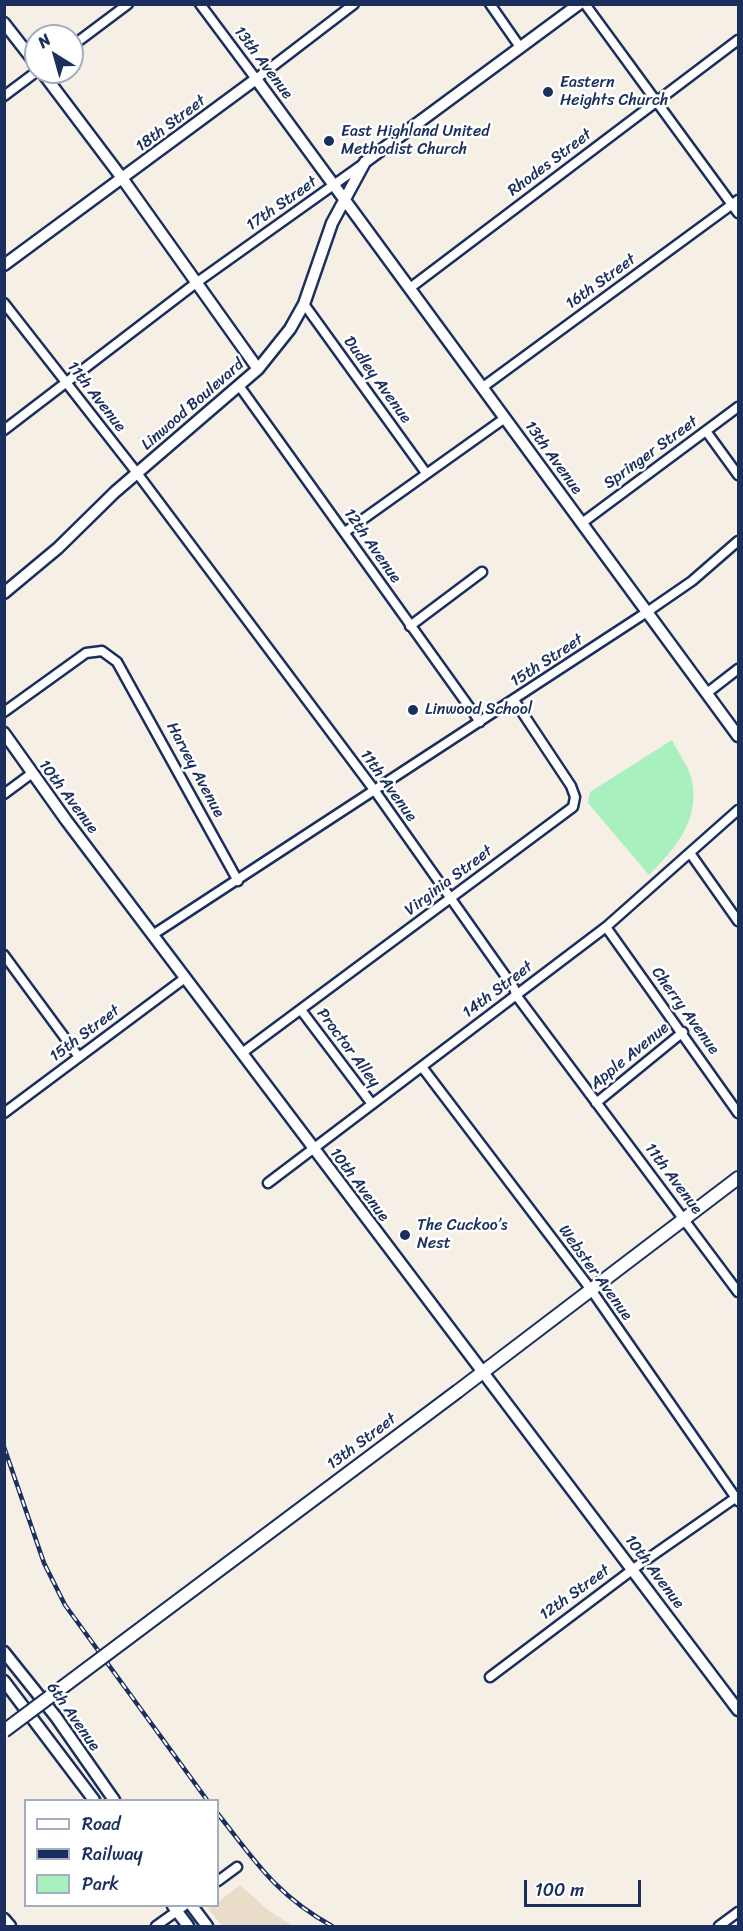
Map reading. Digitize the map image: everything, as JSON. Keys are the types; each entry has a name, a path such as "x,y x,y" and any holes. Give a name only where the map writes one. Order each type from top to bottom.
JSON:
{"main road":[{"name":"13th Street","path":"4,1731 484,1373 738,1178"}],"street":[{"path":"84,36 128,4"},
{"name":"13th Avenue","path":"200,4 738,736"},
{"name":"18th Street","path":"4,265 354,4"},
{"path":"490,4 520,47"},
{"name":"17th Street","path":"4,430 196,283 334,185 579,4"},
{"path":"585,4 655,102 735,203 738,213"},
{"path":"4,23 24,49"},
{"name":"Rhodes Street","path":"410,288 738,40"},
{"path":"4,96 24,81"},
{"path":"51,84 122,178 258,369"},
{"path":"344,198 365,162"},
{"name":"Linwood Boulevard","path":"4,593 58,548 137,473 240,387 258,369 290,328 304,304 332,223 344,198"},
{"name":"16th Street","path":"483,387 735,203"},
{"name":"11th Avenue","path":"4,303 137,473 375,791 514,988 516,995 738,1292"},
{"name":"Dudley Avenue","path":"304,304 426,473"},
{"name":"12th Avenue","path":"240,387 480,722"},
{"name":"Springer Street","path":"582,523 738,407"},
{"path":"345,532 505,418"},
{"path":"706,431 738,475"},
{"name":"15th Street","path":"154,934 647,612 692,581 738,542"},
{"path":"410,626 482,572"},
{"name":"Harvey Avenue","path":"4,712 86,653 102,651 117,662 125,675 238,881"},
{"path":"707,693 738,669"},
{"name":"Virginia Street","path":"242,1053 566,813 575,803 571,786 514,700"},
{"name":"10th Avenue","path":"4,733 31,774 154,934 184,978 738,1710"},
{"path":"4,794 31,774"},
{"name":"14th Street","path":"268,1183 606,927 738,810"},
{"path":"690,853 738,921"},
{"name":"Cherry Avenue","path":"606,927 683,1032 738,1113"},
{"path":"4,955 79,1058"},
{"name":"15th Street","path":"4,1113 184,978"},
{"name":"Proctor Alley","path":"301,1010 372,1104"},
{"name":"Apple Avenue","path":"596,1102 683,1032"},
{"name":"Webster Avenue","path":"422,1067 591,1291 738,1498"},
{"name":"12th Street","path":"490,1677 633,1569 738,1498"},
{"name":"6th Avenue","path":"4,1652 50,1709 113,1799"},
{"name":"6th Avenue","path":"4,1681 93,1799"},
{"path":"219,1880 237,1867"},
{"path":"156,1926 178,1907 188,1926"},
{"path":"193,1907 207,1926"},
{"path":"719,1926 738,1912"},
{"path":"4,1919 10,1926"}],"shaded area":[{"path":"240,1885 269,1911 293,1926 222,1926 208,1908 219,1907 219,1901"}],"green space":[{"path":"672,740 691,777 693,806 684,832 677,843 649,875 588,803 590,792"}],"railway":[{"path":"4,1447 44,1563 65,1605 206,1799"},
{"path":"219,1815 281,1890 332,1926"}],"place":[{"name":"Eastern Heights Church","path":"548,92"},
{"name":"East Highland United Methodist Church","path":"329,141"},
{"name":"Linwood School","path":"413,710"},
{"name":"The Cuckoo’s Nest","path":"405,1235"}]}
